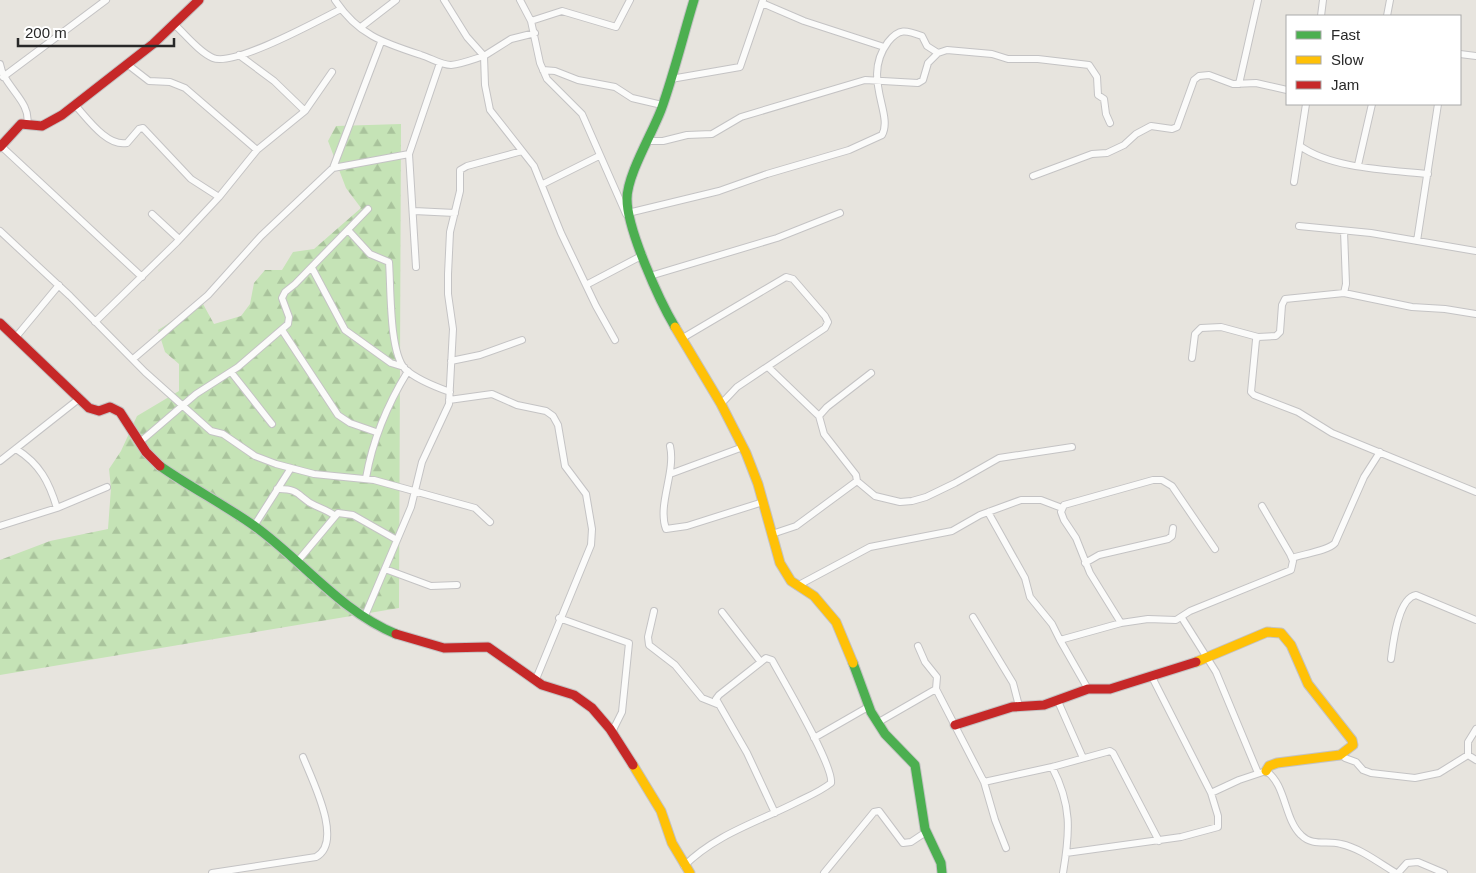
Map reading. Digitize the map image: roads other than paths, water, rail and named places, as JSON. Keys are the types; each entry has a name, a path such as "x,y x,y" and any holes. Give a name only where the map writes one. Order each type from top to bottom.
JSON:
{"street":[{"path":"3,77 106,0"},
{"path":"142,277 0,147 17,127 27,124 42,126 76,105 175,25 199,0"},
{"path":"335,0 341,9 381,42 440,63 452,65 484,56 511,39 535,33"},
{"path":"361,27 396,0"},
{"path":"444,0 468,37 484,56 485,85 490,110 534,166 543,184 550,207 586,285 616,340"},
{"path":"520,0 532,21 543,70 551,85 582,114 599,156 628,216 650,276 666,312 721,404 743,447 763,502 780,563 785,573 796,586 823,605 841,629 868,707 877,723 896,747 915,765 926,832 941,863 942,873"},
{"path":"532,21 562,11 614,27 618,25 630,0"},
{"path":"628,216 630,183 662,106 694,0"},
{"path":"1238,84 1258,0"},
{"path":"1321,15 1323,0"},
{"path":"1387,15 1390,0"},
{"path":"671,79 740,67 762,2 804,21 884,47"},
{"path":"175,25 211,57 219,59 239,55 271,43 341,9"},
{"path":"628,216 719,191 767,174 849,150 882,135 884,118 876,80 884,47 896,32 901,31 922,36 928,46 938,53"},
{"path":"133,359 208,295 261,236 333,168 381,42"},
{"path":"648,141 663,141 687,135 712,134 741,117 842,86 876,80 921,82 928,63 938,53 947,50 1008,58 1038,59 1089,65 1097,76 1098,95 1104,99 1106,114 1110,124"},
{"path":"1461,54 1476,56"},
{"path":"239,55 274,81 305,111"},
{"path":"416,267 409,154 440,63"},
{"path":"0,64 3,77 26,109 27,124"},
{"path":"127,64 149,81 170,82 185,88 257,150"},
{"path":"543,70 578,80 616,87 632,98 662,106"},
{"path":"96,322 180,239 219,197 257,150 305,111 332,72"},
{"path":"1033,176 1092,154 1107,153 1124,146 1136,134 1151,126 1172,129 1177,127 1194,80 1199,76 1209,75 1227,83 1256,83 1286,90"},
{"path":"76,105 95,127 108,138 121,144 127,143 139,129 143,128 191,179 219,197"},
{"path":"1294,182 1306,105"},
{"path":"1358,165 1372,105"},
{"path":"1417,241 1438,105"},
{"path":"1300,146 1312,154 1358,165 1428,174"},
{"path":"364,618 416,492 422,462 448,410 454,329 448,294 450,232 459,198 461,168 522,151"},
{"path":"333,168 409,154"},
{"path":"543,184 599,156"},
{"path":"140,442 207,386 231,372 282,330 289,320 283,295 312,268 368,209"},
{"path":"414,211 455,213"},
{"path":"650,276 777,238 840,213"},
{"path":"152,214 180,239"},
{"path":"1299,226 1417,241 1476,251"},
{"path":"348,230 370,254 390,262 395,348 406,369"},
{"path":"0,231 182,406 211,431 227,436 263,460 322,476 366,478 475,508 490,522"},
{"path":"1344,231 1346,284 1344,293"},
{"path":"586,285 642,255"},
{"path":"312,268 346,330 391,363 406,369 450,396 497,395 517,405 546,411 556,419 565,466 586,494 592,537 586,562 559,618 536,679"},
{"path":"681,338 779,280 789,277 825,316 828,325 737,387 721,404"},
{"path":"16,337 59,286"},
{"path":"1192,358 1195,334 1201,328 1221,327 1258,337 1276,336 1280,332 1282,305 1287,298 1344,293 1412,307 1445,309 1476,314"},
{"path":"0,323 92,410 99,411 110,407 120,412 151,458 160,466 254,526 364,618 393,634 444,648 488,647 548,688 566,692 584,701 603,719 661,811 668,834 687,869"},
{"path":"282,330 338,415 350,423 376,432"},
{"path":"1258,337 1251,376 1252,393 1298,412 1332,433 1476,492"},
{"path":"451,361 480,355 522,340"},
{"path":"768,367 820,416 824,434 856,475 857,481 875,496 900,502 912,501 926,497 955,483 998,458 1072,447"},
{"path":"366,478 376,432 406,369"},
{"path":"231,372 272,424"},
{"path":"820,416 827,406 871,373"},
{"path":"0,461 80,398"},
{"path":"670,446 666,529 687,526 763,502"},
{"path":"670,474 743,447"},
{"path":"16,449 27,456 45,475 57,508"},
{"path":"1292,558 1331,548 1364,477 1380,452"},
{"path":"254,526 291,468"},
{"path":"1062,508 1070,502 1153,480 1162,480 1172,486 1214,549"},
{"path":"772,534 796,526 857,481"},
{"path":"0,526 57,508 107,487"},
{"path":"277,489 292,490 334,515"},
{"path":"796,586 870,547 952,531 988,512 1027,499 1041,500 1062,508"},
{"path":"1060,640 1121,623 1182,618 1198,608 1288,573 1292,566 1292,558 1262,506"},
{"path":"1062,508 1062,516 1076,538 1085,563 1121,623"},
{"path":"297,562 334,515 346,512 396,540"},
{"path":"988,512 1025,578 1030,597 1052,624 1088,689"},
{"path":"1085,563 1094,556 1168,539 1172,536 1173,528"},
{"path":"385,569 431,586 457,585"},
{"path":"1391,659 1397,625 1404,604 1412,595 1476,620"},
{"path":"654,611 648,637 649,645 676,666 702,698 717,704 747,753 776,813"},
{"path":"722,612 760,661"},
{"path":"973,617 1013,683 1019,706"},
{"path":"559,618 629,643 622,712 612,732"},
{"path":"1182,618 1216,672 1262,772 1277,785 1300,835 1317,843 1343,844 1397,873 1406,864 1418,862 1444,873"},
{"path":"954,725 1019,706 1036,707 1088,689 1110,690 1207,658 1267,632 1282,633 1290,642 1302,673 1333,720 1352,740 1353,744 1340,754 1277,763 1269,766 1262,772 1211,793"},
{"path":"918,646 925,662 937,677 936,689 984,782 995,820 1006,848"},
{"path":"687,869 695,855 722,836 776,813 831,783 828,766 772,660 766,658 760,661 719,695 717,704"},
{"path":"1066,853 1159,841 1199,834 1218,827 1218,816 1211,793 1152,677"},
{"path":"877,723 936,689"},
{"path":"1057,699 1083,758"},
{"path":"814,738 868,707"},
{"path":"1468,755 1468,742 1476,729"},
{"path":"984,782 1052,767 1106,751 1113,753 1159,841"},
{"path":"1345,758 1356,762 1362,770 1371,773 1415,778 1439,773 1468,755"},
{"path":"1468,755 1476,760"},
{"path":"212,873 316,856 325,850 328,842 327,825 303,757"},
{"path":"1052,767 1067,801 1066,853 1063,873"},
{"path":"824,873 874,812 880,811 903,843 912,842 926,832"}]}
